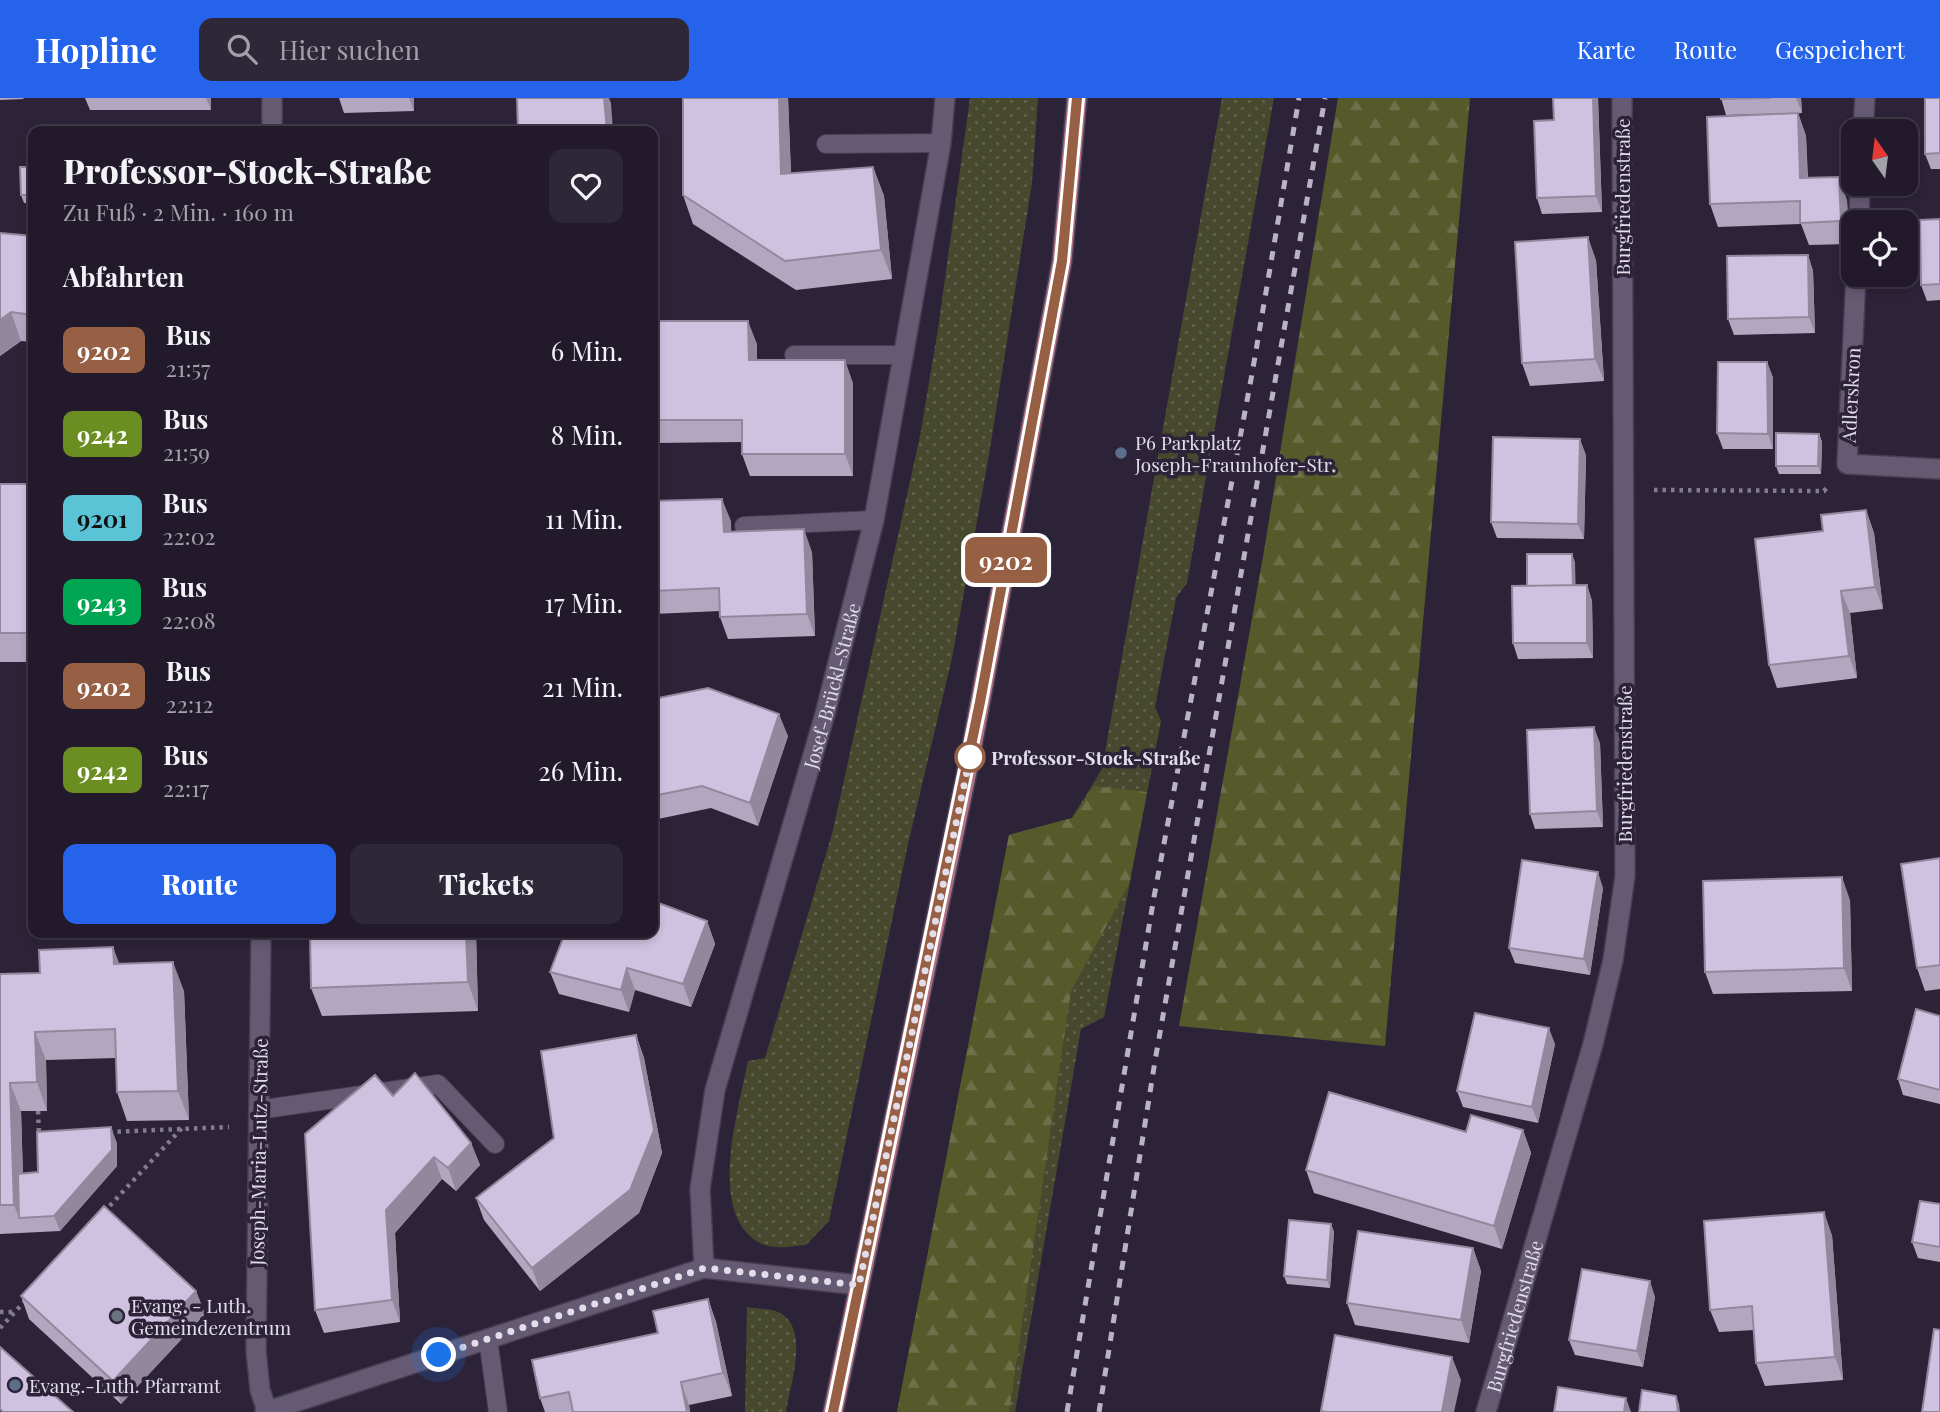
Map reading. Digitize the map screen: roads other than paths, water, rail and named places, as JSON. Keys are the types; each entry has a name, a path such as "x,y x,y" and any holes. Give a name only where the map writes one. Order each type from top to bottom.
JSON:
{"main road":[{"path":"833,1412 956,825 1059,275 1077,98"}],"street":[{"path":"272,98 272,126"},
{"name":"Josef-Brückl-Straße","path":"705,1268 700,1189 715,1090 825,714 874,520 941,143 945,98"},
{"name":"Burgfriedenstraße","path":"1486,1412 1593,1044 1614,960 1625,876 1622,98"},
{"path":"1864,119 1865,98"},
{"name":"Adlerskron","path":"1855,287 1847,464 1940,469"},
{"name":"Joseph-Maria-Lutz-Straße","path":"261,938 256,1360 266,1412"},
{"path":"266,1412 705,1268 859,1285"}],"lane":[{"path":"826,144 941,143"},
{"path":"794,355 903,355"},
{"path":"744,526 874,520"},
{"path":"258,1118 438,1084 495,1144"},
{"path":"488,1339 498,1412"}],"railway":[{"path":"1067,1412 1154,897 1252,374 1299,98"},
{"path":"1099,1412 1155,1061 1325,98"}],"place":[{"name":"P6 Parkplatz Joseph-Fraunhofer-Str.","path":"1121,453"},
{"name":"Professor-Stock-Straße","path":"970,757"},
{"name":"Evang. - Luth. Gemeindezentrum","path":"117,1316"},
{"name":"Evang.-Luth. Pfarramt","path":"15,1385"}]}
